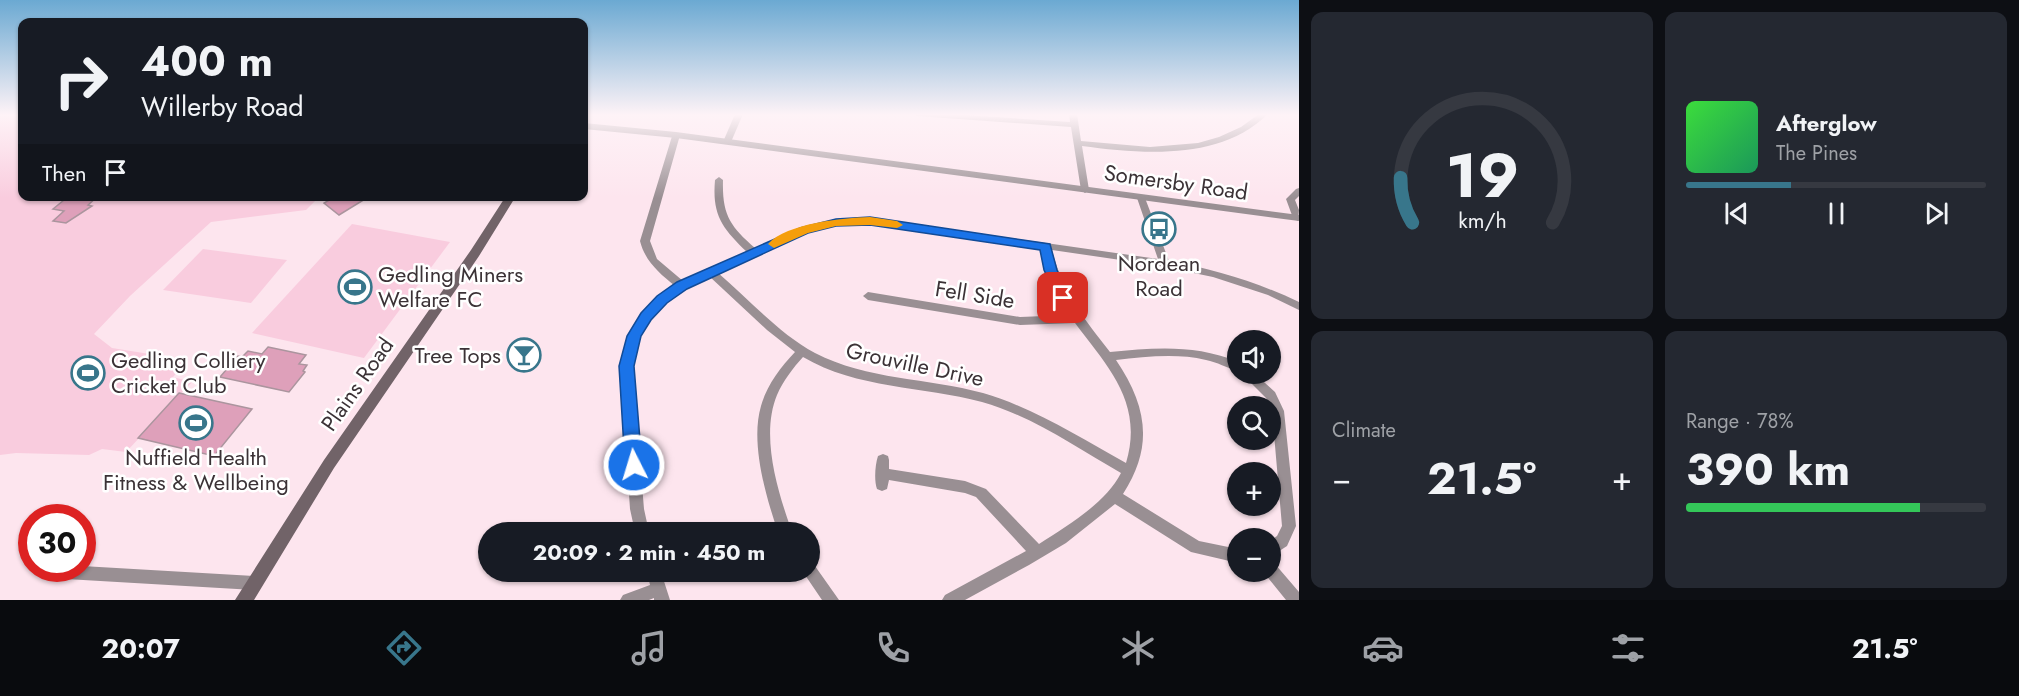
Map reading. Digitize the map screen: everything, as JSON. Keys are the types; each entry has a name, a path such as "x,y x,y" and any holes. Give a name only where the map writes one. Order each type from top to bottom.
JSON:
{"main road":[{"name":"Plains Road","path":"244,600 328,464 475,254 508,201"}],"street":[{"path":"674,142 645,241 648,254 654,262 682,286"},
{"name":"Somersby Road","path":"728,142 1299,218"},
{"path":"1085,190 1078,143 1133,150 1181,148 1203,142"},
{"path":"719,180 717,201 721,217 727,228 754,253"},
{"path":"1299,191 1290,199 1299,218"},
{"path":"1141,198 1164,264"},
{"path":"640,522 627,376 628,355 634,336 646,316 662,299 682,286 710,271 814,227 858,221 1164,264 1236,279 1299,306"},
{"path":"950,600 1037,552 1082,524 1114,496 1129,471 1138,442 1136,413 1124,383 1076,319 1058,290 1050,270 1046,247"},
{"name":"Grouville Drive","path":"710,271 782,337 821,361 852,372 974,395 997,402 1024,414 1129,471"},
{"name":"Fell Side","path":"868,296 1020,321 1076,319"},
{"path":"782,522 763,447 762,424 768,396 785,369 802,351"},
{"path":"1106,357 1189,351 1227,362"},
{"path":"1259,384 1271,395 1280,419 1289,526 1281,542"},
{"path":"882,473 965,487 981,493 1037,552"},
{"path":"1114,496 1196,547 1227,554"},
{"path":"96,574 254,583"},
{"path":"818,582 831,600"},
{"path":"1281,582 1296,600"},
{"path":"628,600 661,595"}],"shaded area":[{"path":"0,142 18,142 18,201 315,201 306,210 211,222 130,296 94,334 112,348 181,359 180,369 173,377 192,382 126,452 102,449 89,455 16,453 0,455"},
{"name":"Gedling Miners Welfare FC","path":"352,224 450,242 364,358 252,333"},
{"path":"203,249 287,260 251,303 163,290"}],"building":[{"path":"63,201 92,201 88,205 92,206 66,223 53,221 64,211 53,209"},
{"path":"327,201 362,201 339,215 324,203"},
{"path":"268,347 306,355 299,364 307,365 303,371 305,372 289,392 220,377 238,356 242,357 248,351 262,354"},
{"name":"Nuffield Health Fitness & Wellbeing","path":"179,393 252,409 214,456 138,438"}],"slow traffic":[{"path":"774,244 804,231 836,222 870,221 897,225"}],"place":[{"name":"Nordean Road","path":"1159,229"},
{"name":"Gedling Miners Welfare FC","path":"355,287"},
{"name":"Tree Tops","path":"524,355"},
{"name":"Gedling Colliery Cricket Club","path":"88,373"},
{"name":"Nuffield Health Fitness & Wellbeing","path":"196,423"}],"route":[{"path":"634,465 627,366 634,336 646,316 662,299 682,286 710,271 804,231 836,222 870,221 1046,247 1050,270 1063,298"}]}
